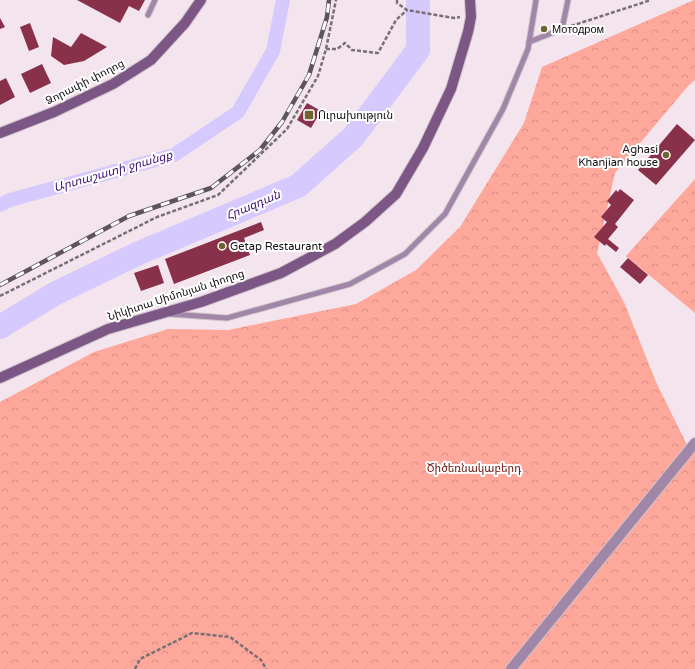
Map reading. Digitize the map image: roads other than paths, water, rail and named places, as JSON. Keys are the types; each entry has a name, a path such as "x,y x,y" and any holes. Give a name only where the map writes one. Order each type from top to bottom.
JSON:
{"street":[{"name":"Ձորափի փողոց","path":"0,133 54,112 113,84 150,60 167,44 202,0"},
{"name":"Նիկիտա Սիմոնյան փողոց","path":"0,378 108,329 165,314 281,273 335,244 365,222 396,194 423,148 451,89 468,32 471,17 470,0"},
{"path":"511,669 695,443"}],"lane":[{"path":"148,15 155,0"},
{"path":"165,314 226,318 350,284 405,254 445,214 503,109 528,49 536,0"},
{"path":"529,42 562,30 568,0"}],"waterway":[{"name":"Արտաշատի ջրանցք","path":"0,205 10,200 174,155 238,112 273,51 283,0"},
{"name":"Հրազդան","path":"0,327 56,293 139,253 298,186 353,137 418,50 418,0"}],"railway":[{"path":"0,285 129,216 211,188 260,150 282,122 309,75 327,17 329,0"}],"place":[{"name":"Мотодром","path":"544,29"},
{"name":"Ուրախություն","path":"309,115"},
{"name":"Aghasi Khanjian house","path":"666,155"},
{"name":"Getap Restaurant","path":"222,246"}],"park label":[{"name":"Ծիծեռնակաբերդ","path":"474,468"}]}
